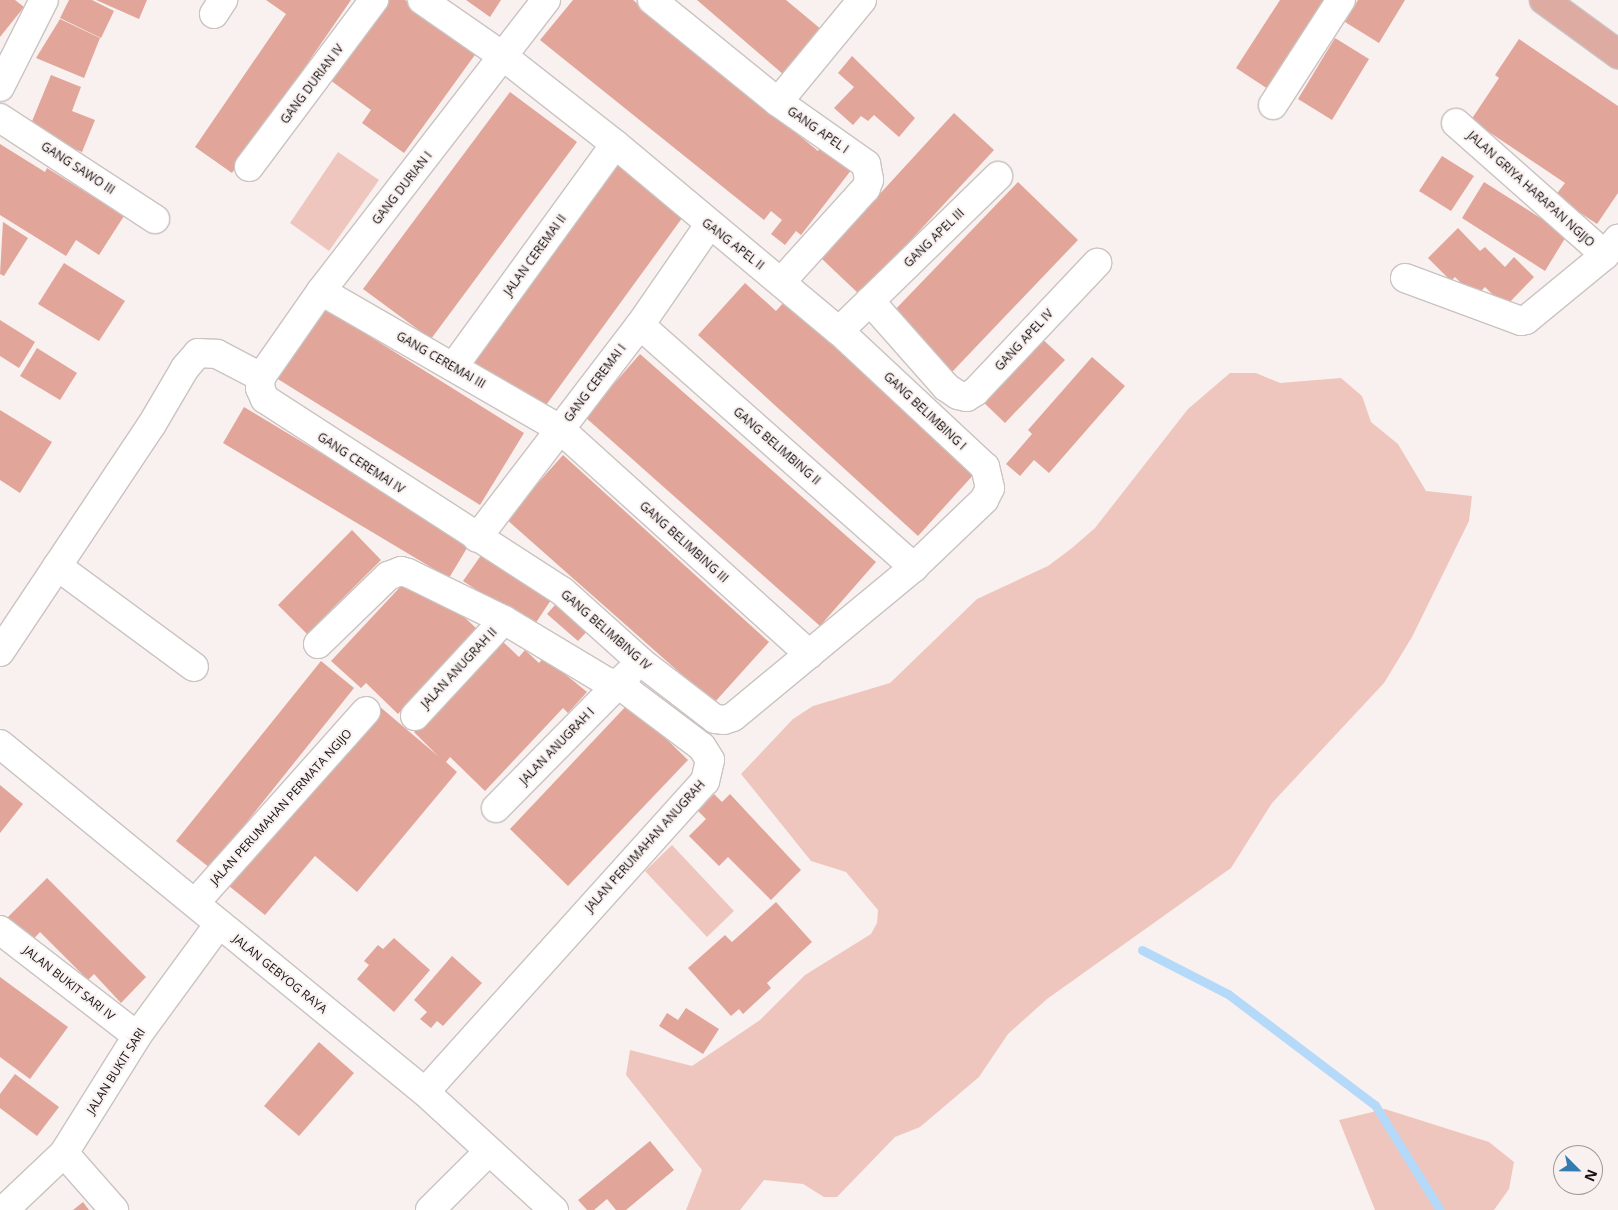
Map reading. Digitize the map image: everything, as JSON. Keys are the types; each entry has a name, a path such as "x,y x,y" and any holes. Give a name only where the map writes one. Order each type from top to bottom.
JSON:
{"main road":[{"path":"1544,0 1618,54"}],"street":[{"path":"3,71 44,0"},
{"name":"GANG DURIAN IV","path":"250,167 374,0"},
{"name":"GANG APEL II","path":"422,0 504,57 616,144 709,225 781,282 839,332"},
{"name":"GANG DURIAN I","path":"260,377 321,291 504,57 546,0"},
{"name":"GANG APEL I","path":"652,0 778,102 860,158 869,173 866,188 781,282"},
{"path":"778,102 862,0"},
{"path":"1273,105 1341,0"},
{"name":"GANG SAWO III","path":"0,118 155,219"},
{"name":"JALAN GRIYA HARAPAN NGIJO","path":"1405,278 1521,321 1532,319 1612,247 1456,123"},
{"name":"JALAN CEREMAI II","path":"454,366 616,144"},
{"name":"GANG APEL III","path":"870,300 998,176"},
{"name":"GANG CEREMAI I","path":"477,538 640,325 709,225"},
{"name":"GANG APEL IV","path":"870,300 946,386 958,395 967,396 975,392 1096,263"},
{"name":"GANG CEREMAI III","path":"321,291 454,366 560,429"},
{"path":"839,332 870,300"},
{"name":"GANG BELIMBING II","path":"640,325 914,567"},
{"name":"GANG BELIMBING I","path":"839,332 985,467 990,488 984,500 914,567"},
{"path":"0,652 151,426 185,368 198,353 217,354 260,377"},
{"name":"GANG CEREMAI IV","path":"260,377 260,388 274,407 477,538"},
{"name":"GANG BELIMBING III","path":"560,429 809,654"},
{"name":"GANG BELIMBING IV","path":"477,538 562,590 641,662 715,719 733,717 809,654"},
{"path":"57,566 194,667"},
{"path":"809,654 914,567"},
{"name":"JALAN PERUMAHAN ANUGRAH","path":"318,644 394,572 401,571 504,620 608,682 618,683 702,747 710,760 705,781 424,1092"},
{"name":"JALAN ANUGRAH II","path":"415,716 504,620"},
{"name":"JALAN ANUGRAH I","path":"496,808 618,683 641,662"},
{"name":"JALAN PERUMAHAN PERMATA NGIJO","path":"195,903 366,711"},
{"name":"JALAN GEBYOG RAYA","path":"0,744 424,1092 554,1210"},
{"name":"JALAN BUKIT SARI","path":"4,1210 64,1154 137,1036 219,924"},
{"name":"JALAN BUKIT SARI IV","path":"0,930 137,1036"},
{"path":"430,1210 489,1151"},
{"path":"64,1154 114,1210"}],"shaded area":[{"path":"338,152 379,180 329,251 290,223"},
{"path":"1230,373 1256,373 1280,383 1341,378 1362,396 1371,422 1398,444 1426,491 1472,496 1469,521 1412,637 1384,683 1272,803 1231,868 1047,999 1008,1034 979,1077 920,1127 895,1137 837,1197 824,1197 803,1184 764,1180 740,1210 686,1210 702,1170 626,1075 630,1050 692,1066 760,1020 805,975 871,934 877,923 878,910 846,872 811,861 741,774 793,719 813,706 890,683 977,599 1048,566 1072,548 1095,528 1188,409"},
{"path":"672,845 734,911 707,937 645,871"},
{"path":"1385,1109 1489,1142 1514,1162 1509,1189 1494,1210 1375,1210 1339,1120"}],"building":[{"path":"0,0 15,0 24,7 0,37"},
{"path":"69,0 92,0 114,11 101,38 60,18"},
{"path":"96,0 147,0 139,19"},
{"path":"266,0 351,0 232,173 195,147 286,14"},
{"path":"387,0 405,0 477,52 404,153 362,123 371,110 330,80"},
{"path":"466,0 501,0 490,17"},
{"path":"573,0 633,0 818,151 822,145 852,169 801,235 796,231 785,245 771,234 782,220 771,211 764,220 540,40"},
{"path":"697,0 786,0 822,30 784,75"},
{"path":"1280,0 1330,0 1271,91 1236,68"},
{"path":"1358,0 1405,0 1379,43 1345,22"},
{"path":"60,19 100,38 84,78 36,58"},
{"path":"1335,38 1369,59 1332,120 1298,99"},
{"path":"1519,39 1618,106 1618,193 1597,224 1555,196 1565,183 1471,120 1499,78 1495,75"},
{"path":"852,56 915,118 899,137 874,115 868,121 861,116 853,125 834,108 854,87 838,73"},
{"path":"51,75 81,87 72,111 95,120 82,152 28,131"},
{"path":"510,92 577,142 431,339 363,289"},
{"path":"954,113 994,150 860,295 821,258"},
{"path":"0,144 45,172 47,168 124,216 99,255 76,240 66,256 0,215"},
{"path":"1442,156 1474,176 1451,211 1419,191"},
{"path":"617,164 685,214 541,412 473,363"},
{"path":"1018,182 1078,240 952,372 891,314"},
{"path":"1484,182 1567,235 1545,271 1462,218"},
{"path":"3,222 28,238 4,276 0,274"},
{"path":"1458,228 1480,251 1485,247 1505,267 1514,257 1534,277 1505,307 1485,287 1475,297 1455,277 1451,281 1428,258"},
{"path":"64,263 125,301 99,341 38,304"},
{"path":"745,283 776,311 785,301 975,473 918,536 698,335"},
{"path":"318,304 524,433 480,505 273,376"},
{"path":"0,320 35,342 19,368 0,356"},
{"path":"1038,335 1065,360 1005,423 978,397"},
{"path":"37,348 77,373 60,400 20,376"},
{"path":"640,354 876,562 820,626 585,417"},
{"path":"1092,357 1125,386 1049,473 1034,460 1020,476 1006,464 1032,434 1028,430"},
{"path":"244,407 470,543 449,578 223,443"},
{"path":"0,410 52,442 20,493 0,480"},
{"path":"563,455 769,642 714,703 506,519"},
{"path":"352,530 381,560 307,634 278,605"},
{"path":"482,554 551,600 533,627 463,581"},
{"path":"402,585 445,599 477,629 398,714 366,683 361,688 331,661"},
{"path":"562,597 593,625 578,641 547,614"},
{"path":"500,639 519,657 525,650 539,663 544,657 587,692 568,713 563,708 485,791 450,757 446,762 457,772 357,892 315,856 265,915 229,886 379,706 438,756 414,732"},
{"path":"321,661 354,688 210,868 176,841"},
{"path":"629,703 688,760 568,886 510,829"},
{"path":"0,785 23,804 0,833"},
{"path":"714,794 722,802 730,794 801,870 771,900 728,857 719,866 689,836 706,819 698,811"},
{"path":"47,878 146,977 121,1003 94,974 88,980 40,932 28,945 4,921"},
{"path":"776,902 812,942 767,983 771,988 743,1014 739,1009 731,1016 688,968 725,935 732,942"},
{"path":"394,938 430,970 394,1012 357,979 369,965 364,961 378,945 383,949"},
{"path":"452,956 482,983 443,1026 437,1021 431,1028 420,1019 427,1012 414,1000"},
{"path":"0,977 68,1027 30,1079 0,1057"},
{"path":"686,1008 719,1029 703,1054 659,1026 667,1013 678,1020"},
{"path":"319,1042 354,1073 299,1136 264,1106"},
{"path":"15,1074 59,1107 37,1136 0,1108 0,1094"},
{"path":"650,1141 674,1170 626,1210 616,1210 607,1199 594,1210 587,1210 578,1200"},
{"path":"83,1202 89,1210 73,1210"}],"waterway":[{"path":"1142,950 1228,994 1375,1105 1440,1210"}]}
